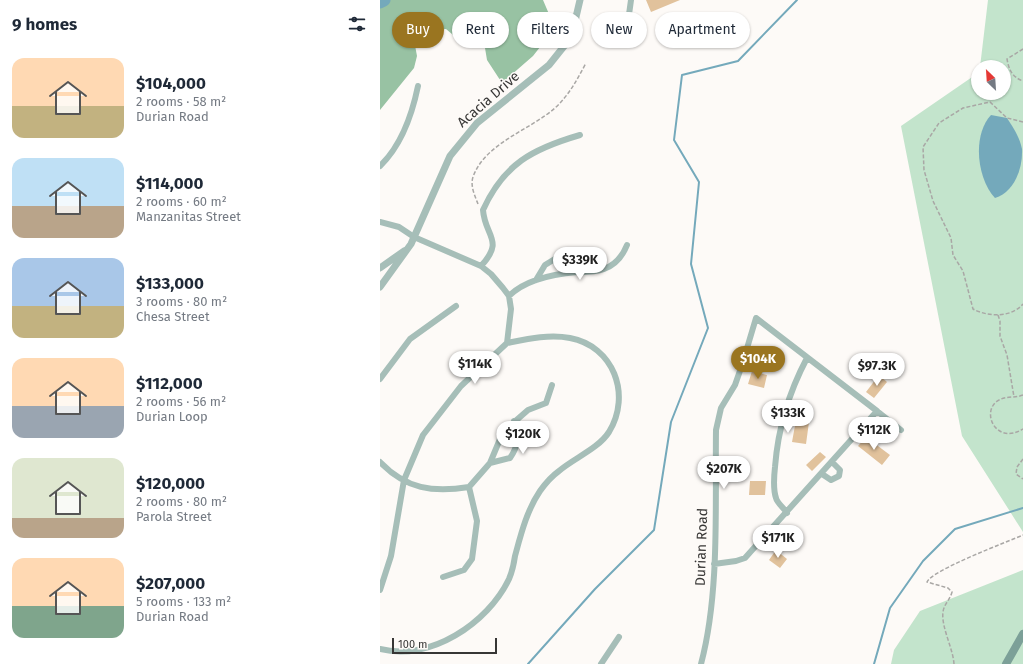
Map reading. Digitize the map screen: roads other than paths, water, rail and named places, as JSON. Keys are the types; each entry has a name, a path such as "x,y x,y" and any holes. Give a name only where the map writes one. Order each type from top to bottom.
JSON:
{"main road":[{"path":"1006,664 1023,634"}],"street":[{"name":"Acacia Drive","path":"380,287 410,246 450,156 477,123 549,65 565,45 576,17 580,0"},
{"path":"629,12 631,0"},
{"path":"380,166 398,143 410,119 418,86"},
{"path":"481,266 491,256 494,244 483,210 494,187 505,175 526,157 557,142 580,134"},
{"path":"380,222 399,227 414,237 481,266 491,274 508,296 511,309 507,343"},
{"path":"508,296 513,291 536,280 556,275 605,269 619,258 627,245"},
{"name":"Acacia Drive","path":"380,268 410,246"},
{"path":"536,280 545,265 558,257 574,261 583,272"},
{"path":"380,379 410,339 456,306"},
{"name":"Durian Road","path":"701,664 711,604 714,564 716,430 721,408 734,385 756,318 807,358"},
{"path":"380,590 391,556 404,480 423,435 461,386 507,343 539,337 569,337 592,345 608,361 618,382 618,407 608,432 588,452 559,471 540,492 525,521 510,578 499,597 475,622 450,639 425,649 397,652 380,649"},
{"path":"787,513 776,498 774,477 777,446 782,422 791,394 807,358 901,430"},
{"path":"380,462 387,470 420,488 441,491 469,487 490,463 503,432 528,410 546,403 552,385"},
{"path":"714,564 736,562 745,558 877,411"},
{"path":"490,463 510,458 517,448 514,421"},
{"path":"822,474 831,480 839,476 840,470 832,462"},
{"path":"443,577 464,570 472,559 477,521 469,487"},
{"path":"601,664 619,637"}],"water":[{"path":"991,115 1007,118 1018,137 1022,149 1021,164 1016,179 1007,191 995,198 984,180 979,157 981,134"}],"waterway":[{"path":"380,2 384,0"},
{"path":"528,664 595,589 654,530 671,422 708,328 691,264 699,182 674,140 682,75 738,61 797,0"},
{"path":"874,664 890,608 923,561 955,529 1023,508"}]}
